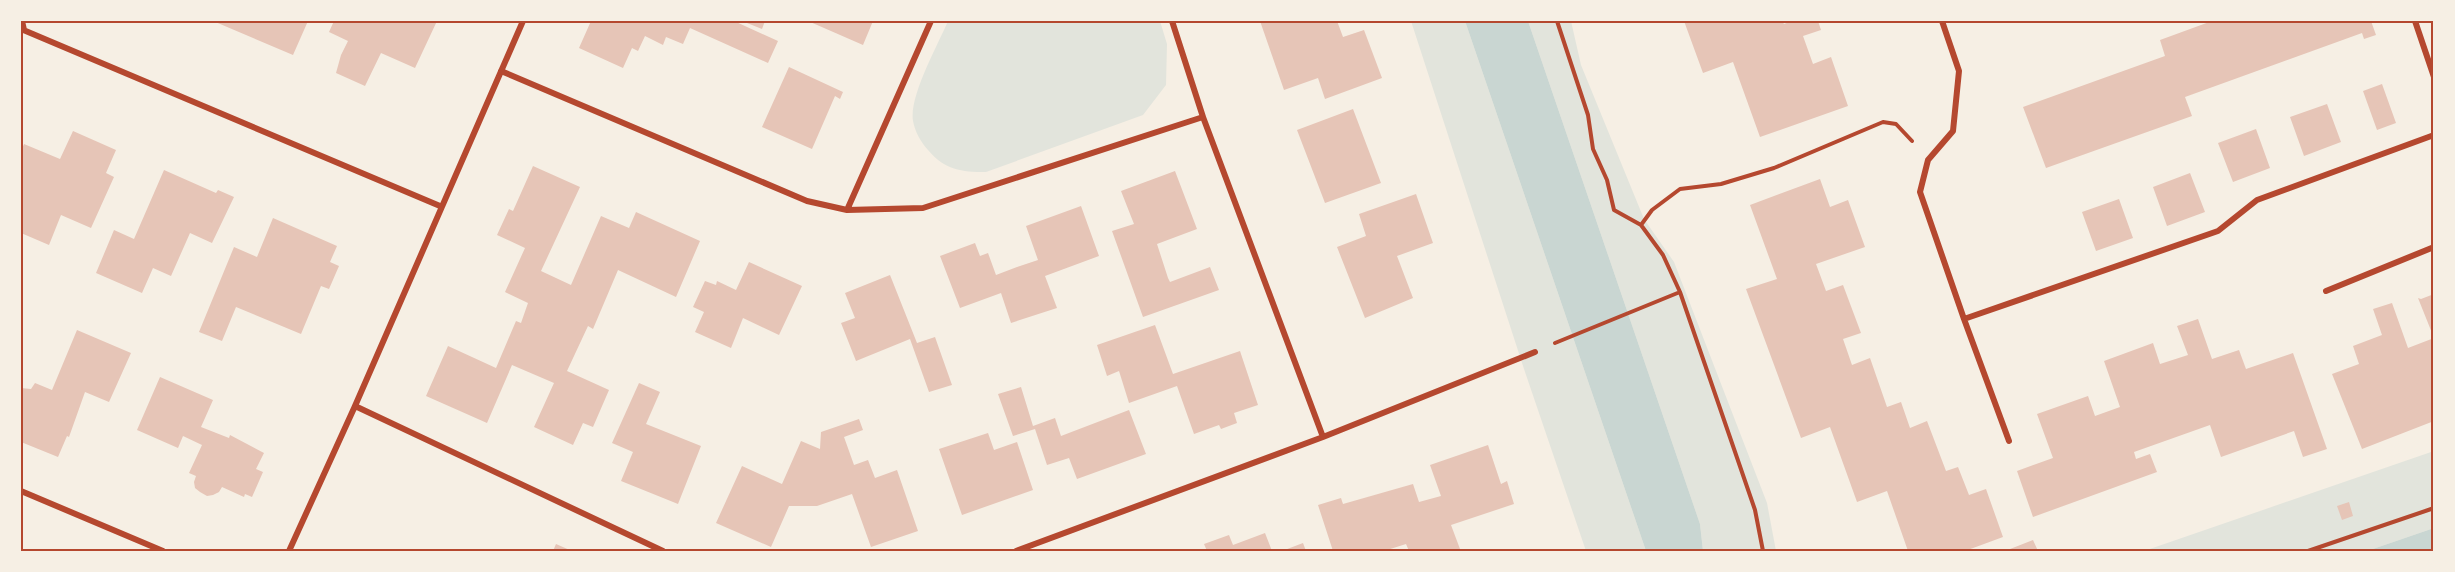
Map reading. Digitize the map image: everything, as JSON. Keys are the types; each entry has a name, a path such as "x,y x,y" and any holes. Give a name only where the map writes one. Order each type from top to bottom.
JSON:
{"street":[{"path":"22,21 22,30 440,206"},
{"path":"289,551 523,21"},
{"path":"847,210 931,21"},
{"path":"1172,21 1203,117 1323,437"},
{"path":"1942,21 1959,71 1953,131 1928,160 1920,192 2009,441"},
{"path":"2415,21 2434,77"},
{"path":"501,71 807,201 847,210 923,208 1203,117"},
{"path":"1964,319 2218,231 2258,200 2434,135"},
{"path":"2326,291 2434,247"},
{"path":"1016,551 1323,437 1535,352"},
{"path":"354,406 663,551"},
{"path":"21,491 163,551"}],"path":[{"path":"1557,21 1588,115 1593,149 1607,180 1614,210 1641,225 1663,255 1680,292 1755,510 1763,551"},
{"path":"1641,225 1652,210 1680,189 1721,184 1774,168 1883,122 1896,124 1928,160"},
{"path":"1535,352 1680,292"},
{"path":"2308,551 2434,508"}],"shaded area":[{"path":"948,21 1160,21 1167,44 1166,85 1143,115 986,172 947,166 934,157 923,144 915,129 913,111 920,85"},
{"path":"1411,21 1465,21 1646,551 1586,551 1524,369"},
{"path":"1465,21 1528,21 1700,524 1703,551 1646,551"},
{"path":"1528,21 1571,21 1581,65 1644,219 1674,262 1767,503 1776,551 1703,551 1700,524"},
{"path":"2434,451 2434,528 2367,551 2144,551"},
{"path":"2434,528 2434,551 2367,551"}],"building":[{"path":"213,21 308,21 293,55"},
{"path":"334,21 437,21 415,68 381,53 365,86 336,73 348,41 329,32"},
{"path":"591,21 734,21 778,41 768,63 690,28 683,44 666,37 663,45 645,36 638,51 632,48 623,68 579,48"},
{"path":"742,21 765,21 762,29"},
{"path":"808,21 873,21 863,45"},
{"path":"1260,21 1337,21 1343,37 1364,30 1382,78 1325,99 1318,78 1284,90"},
{"path":"1684,21 1782,21 1784,24 1792,21 1818,21 1821,30 1803,36 1813,64 1831,57 1848,106 1760,137 1733,62 1703,73"},
{"path":"2212,21 2371,21 2376,35 2364,39 2362,33 2185,97 2192,116 2046,168 2023,107 2165,56 2160,40"},
{"path":"789,67 843,92 840,99 835,96 812,149 762,127"},
{"path":"2382,84 2396,123 2377,130 2363,91"},
{"path":"2327,104 2341,142 2304,156 2290,117"},
{"path":"1353,109 1381,183 1325,203 1297,130"},
{"path":"2256,129 2270,168 2233,182 2218,143"},
{"path":"73,131 116,150 106,173 114,177 91,228 61,215 49,245 21,233 21,151 24,144 60,159"},
{"path":"533,166 580,187 541,271 571,285 601,216 629,228 636,212 700,241 676,297 618,270 593,329 588,326 567,371 609,390 593,427 583,423 573,445 534,427 554,383 512,365 487,423 426,396 448,346 496,368 516,321 521,323 528,303 505,292 525,248 497,235 509,209 513,211"},
{"path":"164,170 216,193 218,190 234,197 212,243 190,233 171,276 153,268 142,293 96,273 114,230 134,239"},
{"path":"1175,171 1197,229 1157,244 1168,278 1170,282 1210,267 1219,290 1143,317 1112,231 1134,224 1121,191"},
{"path":"2190,173 2205,212 2167,226 2153,187"},
{"path":"1820,179 1830,207 1848,200 1865,247 1816,264 1826,291 1843,285 1861,333 1843,339 1852,365 1870,358 1887,407 1901,402 1910,428 1927,421 1946,471 1958,467 1969,495 1986,489 2003,537 1965,551 1908,551 1887,491 1857,502 1830,427 1801,438 1746,289 1777,279 1750,205"},
{"path":"1416,194 1433,243 1397,256 1413,298 1365,318 1337,247 1366,236 1359,214"},
{"path":"2119,199 2133,238 2096,251 2082,212"},
{"path":"1081,206 1099,256 1045,276 1057,308 1011,323 1001,293 960,308 940,256 975,243 980,256 988,253 996,275 1038,260 1026,226"},
{"path":"273,218 337,246 330,262 339,266 329,289 321,286 301,334 236,307 222,341 199,332 234,247 257,257"},
{"path":"749,262 802,286 779,335 743,318 731,348 695,332 704,312 693,307 705,281 716,285 717,281 736,290"},
{"path":"890,275 917,343 935,337 952,385 929,392 910,339 856,361 841,323 855,318 845,293"},
{"path":"2434,294 2434,338 2418,298"},
{"path":"2392,303 2408,348 2434,338 2434,421 2362,449 2332,374 2359,364 2353,346 2382,335 2373,309"},
{"path":"2198,319 2212,359 2239,350 2246,369 2293,353 2327,449 2303,457 2294,431 2221,457 2210,425 2134,452 2136,459 2150,454 2157,472 2033,517 2017,471 2053,458 2037,414 2088,396 2095,416 2120,407 2104,361 2153,343 2160,364 2188,355 2177,326"},
{"path":"1155,325 1173,374 1240,351 1258,405 1234,413 1237,423 1221,429 1219,425 1194,434 1177,386 1129,403 1119,371 1107,376 1097,345"},
{"path":"77,330 131,353 109,402 85,392 69,437 67,436 58,457 21,442 21,388 31,389 35,383 52,390"},
{"path":"160,377 213,400 201,427 229,438 230,435 264,453 256,469 263,472 252,497 245,494 244,497 222,487 213,495 207,496 200,492 195,488 196,476 189,473 202,445 183,436 178,448 137,430"},
{"path":"639,383 660,392 646,424 701,446 678,504 621,481 633,452 612,443"},
{"path":"1021,387 1033,426 1055,418 1061,436 1129,410 1146,454 1077,479 1069,458 1047,465 1035,429 1013,436 998,394"},
{"path":"859,419 863,430 844,437 854,465 868,460 875,478 897,470 918,531 871,547 852,494 817,506 789,506 771,547 716,523 742,466 782,484 801,441 820,449 821,432"},
{"path":"988,433 994,450 1017,442 1033,490 962,515 939,449"},
{"path":"1488,445 1501,484 1507,481 1514,504 1451,525 1460,549 1409,551 1406,544 1384,551 1333,551 1318,505 1341,498 1343,504 1413,484 1419,502 1441,496 1430,465"},
{"path":"2349,502 2353,516 2342,520 2337,506"},
{"path":"1265,533 1272,551 1207,551 1204,544 1229,535 1233,545"},
{"path":"2033,540 2038,551 2005,551"},
{"path":"1303,543 1306,551 1282,551"},
{"path":"556,544 572,551 553,551"}]}
